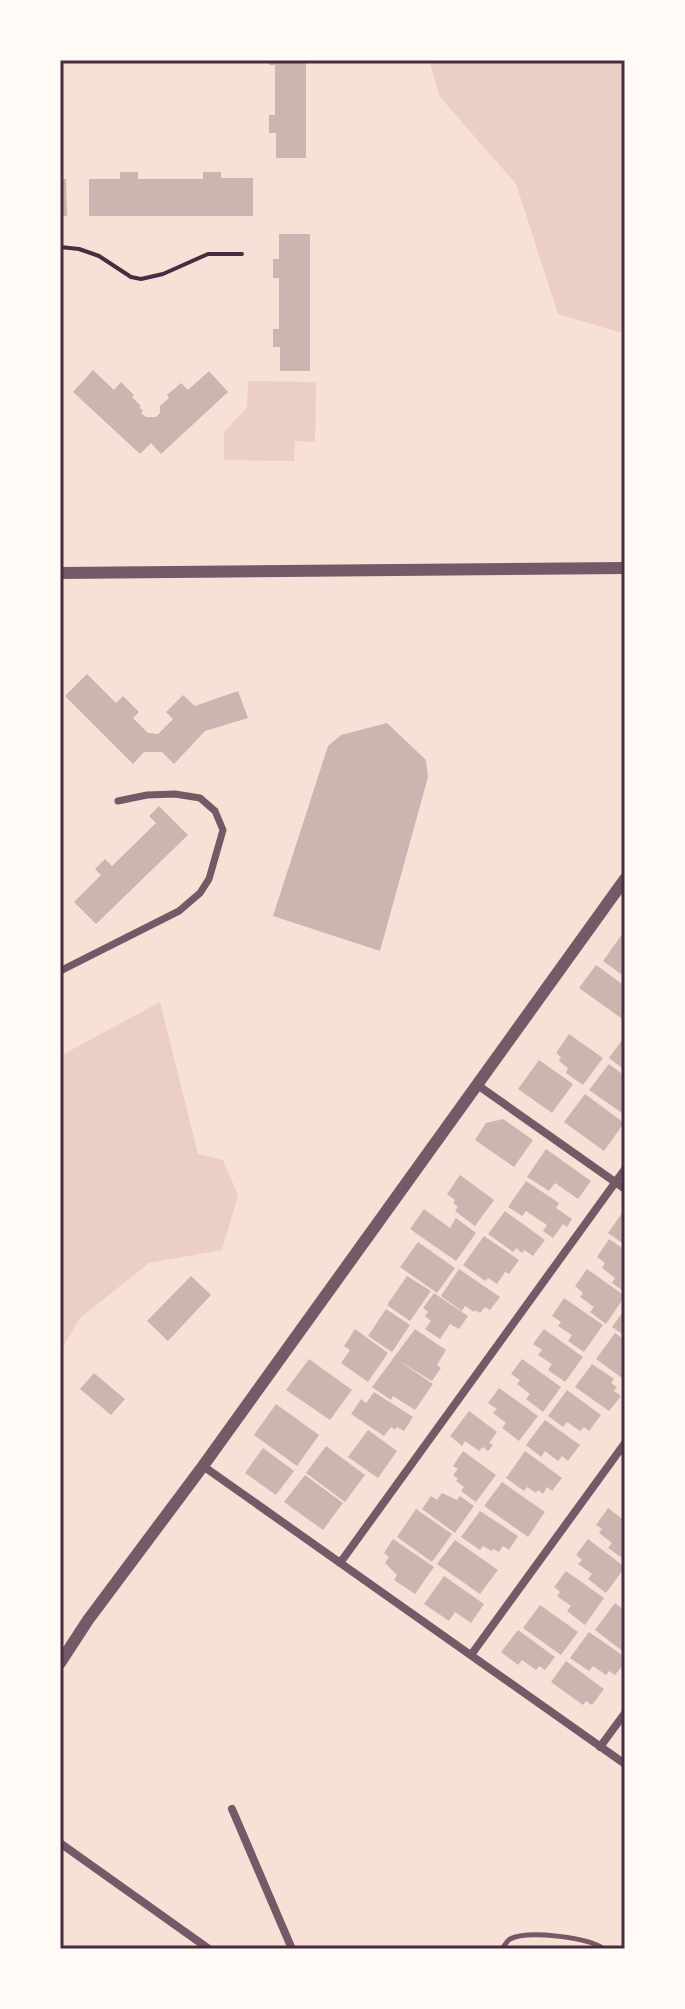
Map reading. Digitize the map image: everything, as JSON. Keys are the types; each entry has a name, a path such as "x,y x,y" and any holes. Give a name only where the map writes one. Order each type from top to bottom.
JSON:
{"street":[{"path":"60,573 625,568"},
{"path":"60,971 179,911 200,893 209,879 223,830 215,811 200,798 175,794 147,795 118,801"},
{"path":"60,1663 103,1599 203,1466 625,879"},
{"path":"476,1084 625,1189"},
{"path":"340,1563 625,1169"},
{"path":"471,1655 625,1443"},
{"path":"203,1466 625,1764"},
{"path":"600,1747 625,1713"},
{"path":"232,1809 292,1949"},
{"path":"60,1843 209,1949"}],"lane":[{"path":"502,1949 514,1938 555,1936 589,1941 604,1949"}],"path":[{"path":"60,247 99,256 131,277 141,279 163,274 208,254 242,254"}],"shaded area":[{"path":"429,60 625,60 625,334 558,314 516,184 440,97"},
{"path":"248,381 316,382 315,442 295,441 294,461 224,460 224,432 247,407"},
{"path":"160,1002 198,1154 223,1160 238,1195 222,1250 149,1263 80,1318 60,1352 60,1056"}],"building":[{"path":"269,60 306,60 306,158 276,158 276,133 269,133 269,115 275,115 275,65 269,65"},
{"path":"120,172 138,172 138,179 203,179 203,172 221,172 221,178 253,178 253,216 89,216 89,179 120,179"},
{"path":"60,179 66,179 67,216 60,216"},
{"path":"279,234 310,234 310,371 280,371 280,347 273,347 273,329 279,329 279,278 273,278 273,259 279,259"},
{"path":"93,370 114,390 121,382 134,395 132,397 146,417 156,417 160,406 169,398 167,395 181,383 188,390 209,371 228,392 161,454 151,443 140,454 73,392"},
{"path":"87,674 116,703 123,696 139,712 133,718 148,733 158,734 173,719 166,712 183,695 195,706 238,691 248,718 205,731 174,764 162,752 144,752 133,764 65,696"},
{"path":"387,723 426,760 428,777 380,951 273,916 328,746 341,735"},
{"path":"159,806 188,835 96,924 74,902 101,875 95,869 105,859 112,866 156,823 149,816"},
{"path":"625,930 625,977 603,961"},
{"path":"596,965 625,986 625,1021 579,988"},
{"path":"569,1034 603,1058 583,1085 566,1073 568,1068 559,1061 561,1057 556,1053"},
{"path":"625,1036 625,1070 609,1058"},
{"path":"539,1060 573,1084 552,1113 518,1089"},
{"path":"609,1064 625,1076 625,1115 589,1090"},
{"path":"585,1094 624,1123 604,1151 564,1122"},
{"path":"503,1119 533,1140 514,1167 475,1140 486,1123"},
{"path":"546,1149 591,1181 578,1199 555,1183 549,1191 527,1177"},
{"path":"460,1175 494,1200 475,1226 455,1211 458,1207 453,1203 455,1200 447,1194"},
{"path":"526,1181 559,1203 556,1208 572,1219 567,1227 563,1224 553,1238 543,1231 547,1225 526,1211 522,1216 508,1207"},
{"path":"424,1209 450,1228 456,1218 476,1233 456,1261 410,1229"},
{"path":"625,1209 625,1245 608,1233"},
{"path":"505,1211 545,1240 533,1256 516,1248 513,1252 488,1234"},
{"path":"484,1236 519,1260 497,1284 488,1278 485,1281 463,1265"},
{"path":"609,1239 625,1250 625,1292 612,1283 615,1278 602,1268 605,1263 597,1257"},
{"path":"418,1242 455,1268 437,1293 400,1267"},
{"path":"459,1269 500,1297 490,1310 485,1307 480,1313 465,1306 462,1311 441,1296"},
{"path":"587,1269 625,1296 606,1324 590,1312 594,1307 580,1297 583,1293 575,1286"},
{"path":"191,1276 211,1295 168,1341 147,1321"},
{"path":"407,1276 431,1291 410,1321 387,1305"},
{"path":"434,1293 468,1316 459,1329 450,1324 440,1339 425,1329 431,1321 425,1316 428,1312 423,1308"},
{"path":"564,1298 603,1325 584,1352 568,1341 572,1335 558,1326 561,1322 552,1316"},
{"path":"386,1309 410,1325 392,1352 368,1336"},
{"path":"625,1309 625,1336 612,1327"},
{"path":"355,1329 388,1353 368,1382 341,1363 350,1350 344,1346"},
{"path":"415,1329 446,1350 437,1365 441,1368 432,1381 399,1361 433,1384 415,1410 393,1396 391,1400 372,1387"},
{"path":"544,1329 583,1357 565,1382 548,1370 552,1364 538,1355 542,1350 533,1344"},
{"path":"615,1333 625,1340 625,1380 596,1359"},
{"path":"309,1359 352,1390 330,1420 286,1390"},
{"path":"522,1359 561,1387 543,1412 526,1399 530,1394 517,1384 520,1380 511,1374"},
{"path":"592,1364 614,1379 611,1383 617,1387 614,1391 621,1396 609,1411 575,1387"},
{"path":"94,1373 125,1399 111,1415 80,1389"},
{"path":"499,1388 538,1416 519,1441 502,1428 506,1423 493,1413 497,1409 488,1403"},
{"path":"567,1390 601,1415 589,1431 584,1427 580,1431 567,1422 563,1427 548,1416"},
{"path":"374,1392 413,1417 404,1431 391,1427 384,1436 351,1414 361,1399 366,1403"},
{"path":"276,1404 319,1435 297,1466 254,1435"},
{"path":"469,1411 497,1432 489,1443 493,1445 488,1451 483,1447 479,1451 465,1441 462,1446 450,1436"},
{"path":"545,1420 580,1445 568,1461 562,1456 558,1461 545,1451 541,1457 526,1445"},
{"path":"368,1430 397,1451 378,1478 348,1457"},
{"path":"326,1446 365,1475 345,1502 306,1473"},
{"path":"263,1448 294,1471 276,1495 245,1473"},
{"path":"463,1451 496,1475 476,1502 461,1491 464,1487 453,1475 458,1469 453,1466"},
{"path":"525,1451 562,1478 552,1491 547,1487 543,1494 538,1490 536,1493 527,1487 524,1491 506,1478"},
{"path":"305,1475 343,1503 323,1530 284,1502"},
{"path":"502,1482 545,1512 528,1537 484,1506"},
{"path":"442,1493 457,1500 460,1496 474,1506 455,1533 422,1509 431,1496 437,1500"},
{"path":"608,1508 625,1521 625,1560 608,1548 612,1543 599,1533 602,1529 596,1525"},
{"path":"416,1509 452,1534 432,1562 397,1537"},
{"path":"480,1511 518,1536 509,1550 503,1546 499,1552 492,1551 483,1546 480,1550 461,1537"},
{"path":"393,1539 434,1567 415,1594 394,1580 397,1575 385,1563 389,1557 384,1553"},
{"path":"588,1539 625,1567 606,1593 588,1579 592,1574 578,1564 582,1560 576,1555"},
{"path":"455,1540 498,1570 480,1594 437,1564"},
{"path":"566,1571 604,1598 585,1625 567,1611 571,1606 557,1596 560,1592 554,1587"},
{"path":"444,1576 484,1604 471,1623 455,1612 449,1621 424,1604"},
{"path":"615,1603 625,1611 625,1653 595,1630"},
{"path":"540,1605 578,1632 561,1655 523,1628"},
{"path":"518,1630 555,1657 545,1670 539,1666 536,1670 522,1660 518,1665 501,1652"},
{"path":"589,1632 625,1657 625,1662 615,1675 609,1671 606,1675 593,1666 589,1671 570,1658"},
{"path":"566,1661 604,1689 592,1705 586,1701 583,1705 551,1682"}]}
